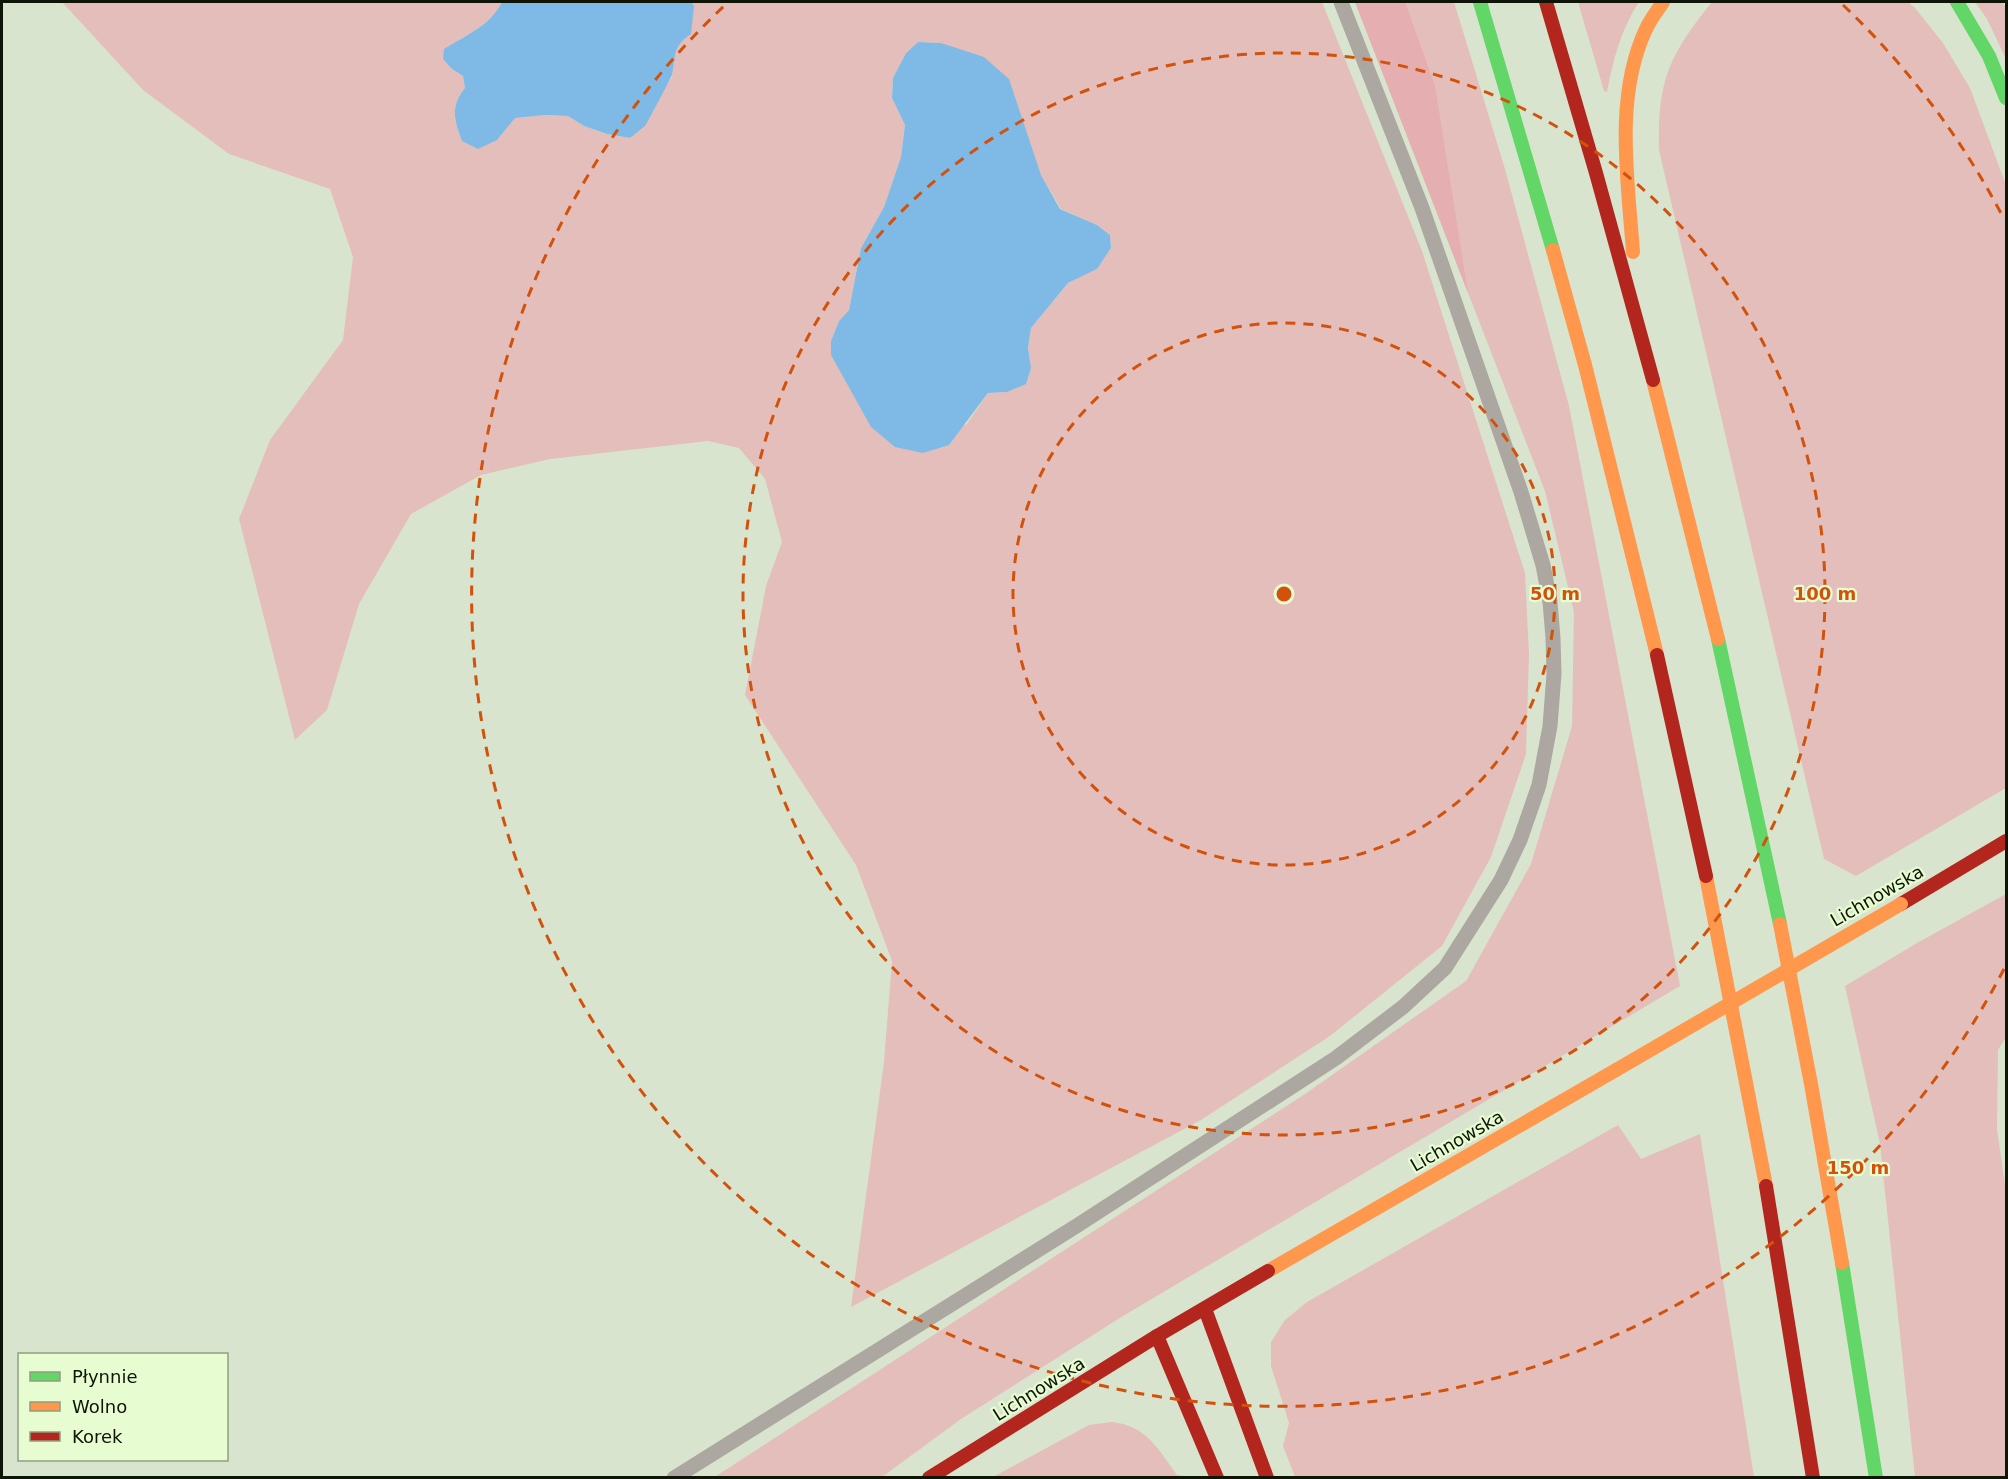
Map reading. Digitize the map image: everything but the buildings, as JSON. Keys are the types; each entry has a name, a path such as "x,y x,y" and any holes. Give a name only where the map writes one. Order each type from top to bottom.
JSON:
{"main road":[{"path":"1480,2 1523,143 1573,321 1628,533 1689,793 1760,1152 1813,1478"},
{"path":"1546,2 1636,316 1704,583 1764,848 1798,1013 1832,1199 1876,1478"},
{"path":"1636,316 1627,149 1629,75 1644,31 1663,2"},
{"path":"1957,2 1989,56 2007,98"},
{"name":"Lichnowska","path":"929,1478 1157,1336 2007,841"},
{"path":"1205,1309 1267,1478"},
{"path":"1157,1336 1217,1478"}],"lane":[{"path":"674,1478 1078,1225 1336,1058 1403,1007 1445,968 1501,880 1520,840 1539,785 1554,674 1550,602 1543,565 1521,492 1422,208 1341,2"}],"shaded area":[{"path":"62,2 502,2 497,11 484,24 444,50 452,69 463,76 465,88 455,107 457,127 462,141 497,140 514,118 545,115 568,116 584,126 607,134 630,138 672,77 673,59 694,6 692,2 1322,2 1422,251 1525,573 1529,654 1526,754 1491,857 1442,946 1330,1036 1201,1120 851,1307 884,1062 892,961 856,865 745,695 766,586 782,542 765,479 739,448 708,441 550,459 481,475 411,514 359,604 327,710 295,740 239,519 270,440 343,340 353,257 330,189 229,154 143,90","holes":["918,42 941,43 1027,137 1041,175 1061,209 1097,225 1110,235 1111,248 1097,269 1068,283 1031,328 1028,346 1031,368 1007,392 988,393 966,425 852,391 831,355 831,341 839,321 849,310 861,248 884,207 901,157 905,125 892,98 893,78 906,53"]},
{"path":"1355,2 1454,2 1505,169 1569,406 1680,986 1123,1316 961,1419 882,1477 713,1478 1305,1094 1466,981 1531,864 1572,726 1574,612 1545,491"},
{"path":"1355,2 1405,2 1435,86 1468,293"},
{"path":"1578,2 1639,2 1618,45 1607,92 1604,91"},
{"path":"1712,2 1908,2 1943,43 1970,88 2006,185 2006,788 1856,876 1824,859 1659,150 1660,105 1669,70 1685,38"},
{"path":"1975,2 2002,2 2006,8 2006,59 1987,19"},
{"path":"2006,894 2006,1037 1998,1050 1997,1129 2006,1191 2006,1477 1915,1477 1880,1144 1845,986"},
{"path":"1618,1125 1641,1159 1700,1134 1754,1477 1295,1477 1283,1446 1289,1423 1271,1366 1271,1342 1285,1320 1307,1302"},
{"path":"1112,1422 1124,1424 1143,1434 1151,1440 1177,1475 1193,1477 993,1477 1089,1425"}],"water":[{"path":"502,2 692,2 694,6 691,34 685,38 676,52 671,78 645,126 630,138 607,134 584,126 568,116 545,115 515,118 497,140 478,149 462,141 459,133 455,120 455,107 465,88 463,76 443,59 444,49 484,24"},
{"path":"918,42 941,43 984,57 1009,79 1041,175 1060,209 1097,225 1110,235 1111,248 1097,269 1068,283 1031,328 1028,347 1031,368 1026,384 1007,392 988,393 949,445 923,453 895,447 871,427 831,355 831,341 839,321 849,310 861,248 884,207 901,157 905,125 892,98 893,78 906,53"}],"traffic: fast":[{"path":"1480,2 1553,250"},
{"path":"1957,2 1989,56 2006,98"},
{"path":"1718,639 1780,924"},
{"path":"1842,1263 1876,1478"}],"traffic: slow":[{"path":"1633,252 1626,168 1630,82 1636,55 1646,29 1663,2"},
{"path":"1553,250 1585,365 1657,655"},
{"path":"1653,380 1718,639"},
{"path":"1706,876 1766,1186"},
{"path":"1616,1070 1901,904"},
{"path":"1780,924 1842,1263"},
{"path":"1268,1271 1616,1070"}],"traffic: jam":[{"path":"1546,2 1653,380"},
{"path":"1657,655 1706,876"},
{"path":"1901,904 2006,841"},
{"path":"1766,1186 1813,1478"},
{"path":"929,1478 1157,1336 1268,1271"},
{"path":"1205,1309 1267,1478"},
{"path":"1157,1336 1217,1478"}]}
